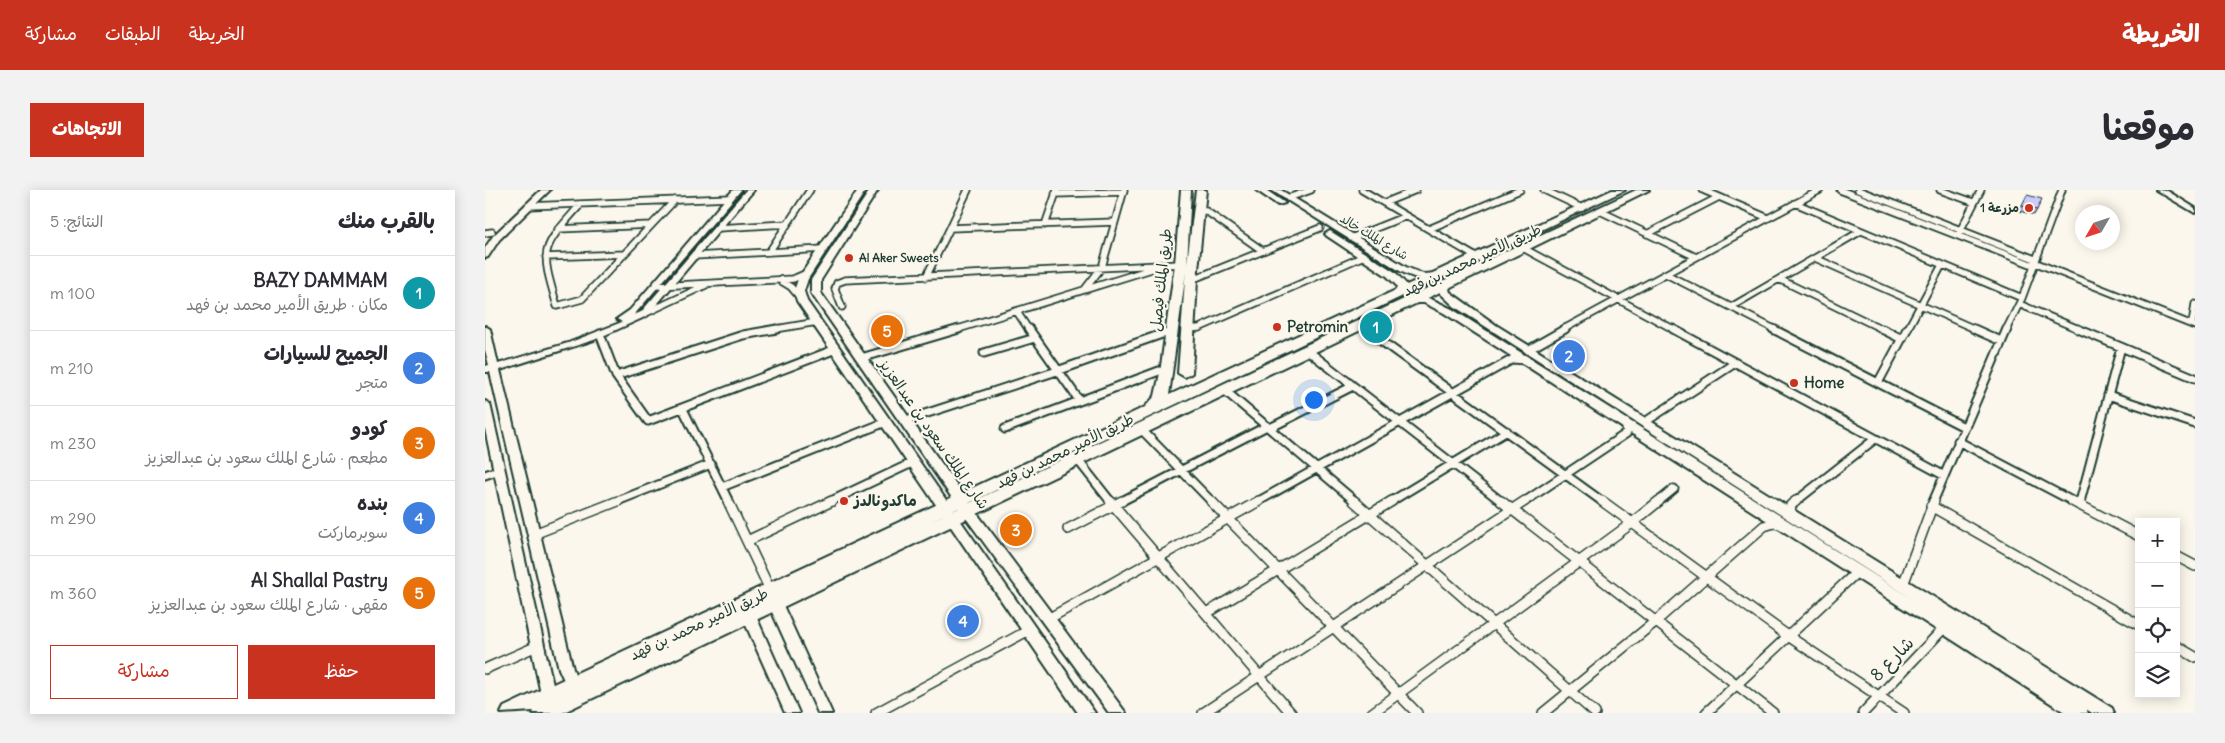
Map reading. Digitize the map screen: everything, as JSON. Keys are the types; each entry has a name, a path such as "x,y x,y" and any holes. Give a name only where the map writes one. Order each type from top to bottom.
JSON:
{"highway":[{"name":"طريق الملك فيصل","path":"1148,411 1162,398 1163,372 1173,333 1181,264 1185,190"},
{"path":"1183,235 1192,190"},
{"name":"طريق الملك فيصل","path":"1185,373 1191,280 1201,190"},
{"name":"طريق الأمير محمد بن فهد","path":"511,713 572,683 772,596 949,513 1077,459 1141,429 1220,384 1482,261 1620,190"},
{"name":"طريق الأمير محمد بن فهد","path":"1482,261 1523,248 1644,190"},
{"name":"طريق الأمير محمد بن فهد","path":"965,506 1148,411 1307,350 1359,325 1405,297"},
{"path":"1163,372 1173,378 1180,377 1185,373 1189,380 1197,383 1220,384"},
{"name":"طريق الأمير محمد بن فهد","path":"543,713 748,614 772,596"}],"main road":[{"path":"859,214 851,215 863,197 863,190"},
{"path":"863,190 800,286 802,301 1087,713"},
{"name":"شارع الملك سعود بن عبدالعزيز","path":"874,190 816,280 815,289 965,506 1119,713"},
{"name":"شارع الملك خالد","path":"1260,190 1391,274 1402,285 1405,297"},
{"name":"شارع الملك خالد","path":"1275,190 1403,269 1422,277 1444,279"},
{"path":"1391,274 1398,278 1405,277 1407,273 1403,269"},
{"path":"1444,279 1444,290 1454,308"},
{"path":"1405,297 1426,300 1454,308 1527,355 1625,423 1791,522 1903,585 2083,707"},
{"path":"1527,355 1645,422 1791,522 1857,572 1944,628 2083,707 2106,713"},
{"path":"853,373 875,393 894,420 899,422 906,420"}],"street":[{"path":"485,239 488,233 537,190"},
{"path":"485,255 496,238 546,190"},
{"path":"490,366 619,321 633,312 737,190"},
{"path":"644,314 749,190"},
{"path":"769,252 810,190"},
{"path":"926,277 968,190"},
{"path":"1288,198 1311,190"},
{"path":"1362,190 1482,261"},
{"path":"1384,203 1416,190"},
{"path":"1429,229 1520,190"},
{"path":"1544,190 1582,208"},
{"path":"1703,190 1768,218"},
{"path":"1048,619 1160,558 1453,392 1513,359 1527,355 1617,299 1820,190"},
{"path":"1840,190 2034,262 2193,325 2195,304"},
{"path":"1858,190 1962,230 2034,262"},
{"path":"1939,190 1973,202"},
{"path":"1957,235 1962,230 1973,202 1981,190"},
{"path":"1903,585 1943,475 2001,341 2021,301 2062,190"},
{"path":"2160,190 2195,211"},
{"path":"2173,190 2195,203"},
{"path":"1045,224 1056,192 1123,191 1104,266 1095,281 1082,292"},
{"path":"1647,234 1719,197"},
{"path":"528,206 730,198"},
{"path":"581,204 559,229 546,252 546,266 557,306 582,298 675,200"},
{"path":"1795,204 1942,265 2121,347 2195,378"},
{"path":"1600,211 1696,257"},
{"path":"1199,212 1206,212 1263,251"},
{"path":"1351,238 1406,216"},
{"path":"950,228 1115,222"},
{"path":"718,228 787,224"},
{"path":"559,229 651,225"},
{"path":"1191,280 1320,228"},
{"path":"1731,307 1861,231"},
{"path":"1523,248 1943,475"},
{"path":"694,256 823,249"},
{"path":"546,257 624,254"},
{"path":"1187,329 1199,328 1363,256"},
{"path":"1815,258 2001,341"},
{"path":"861,358 1017,312 1168,264"},
{"path":"842,307 835,289 837,283 845,280 1104,266 1181,264"},
{"path":"1878,382 1942,265"},
{"path":"656,286 774,281 797,278 808,273"},
{"path":"1666,274 1964,427"},
{"path":"1779,279 1902,339"},
{"path":"774,281 788,284 802,301"},
{"path":"490,366 624,326 644,314 711,283"},
{"path":"1017,312 1079,400"},
{"path":"616,376 743,335 817,322"},
{"path":"1359,325 1788,636 1904,713"},
{"path":"485,329 490,366 534,534 566,669 572,683"},
{"path":"906,420 1057,371 1162,334 1173,333"},
{"path":"599,334 616,376 647,422 836,349"},
{"path":"984,353 1035,338"},
{"path":"2079,505 2121,347"},
{"path":"1307,350 1773,713"},
{"path":"1645,422 1735,363"},
{"path":"1005,429 1079,400 1163,372"},
{"path":"1220,384 1595,713"},
{"path":"1068,529 1353,386"},
{"path":"2108,395 2195,424"},
{"path":"485,404 487,423 548,694"},
{"path":"683,409 723,487 825,713"},
{"path":"723,487 886,422"},
{"path":"1203,713 1514,511 1627,434 1625,423"},
{"path":"1141,429 1417,713"},
{"path":"1207,613 1507,431"},
{"path":"1543,713 1708,577 1764,526 1774,523 1791,522 1790,507 1795,502 1875,439"},
{"path":"1958,441 2135,534"},
{"path":"1077,459 1291,713"},
{"path":"747,541 914,462"},
{"path":"534,534 711,464"},
{"path":"485,476 499,470"},
{"path":"1372,713 1492,623 1632,523 1674,489"},
{"path":"1931,506 2135,623"},
{"path":"2180,558 2195,566"},
{"path":"1705,713 1857,572"},
{"path":"748,614 792,713"},
{"name":"شارع 8","path":"1863,713 1944,628"},
{"path":"876,713 1029,630"},
{"path":"485,669 537,646"},
{"path":"2180,648 2195,657"}],"building":[{"path":"2027,195 2042,199 2037,210 2022,206"}],"place":[{"name":"مزرعة 1","path":"2029,208"},
{"name":"Al Aker Sweets","path":"849,258"},
{"name":"Petromin","path":"1277,327"},
{"name":"BAZY DAMMAM","path":"1376,327"},
{"name":"Al Shallal Pastry","path":"887,331"},
{"name":"الجميح للسيارات","path":"1569,356"},
{"name":"Home","path":"1794,383"},
{"name":"ماكدونالدز","path":"844,501"},
{"name":"كودو","path":"1016,530"},
{"name":"بنده","path":"963,621"}]}
